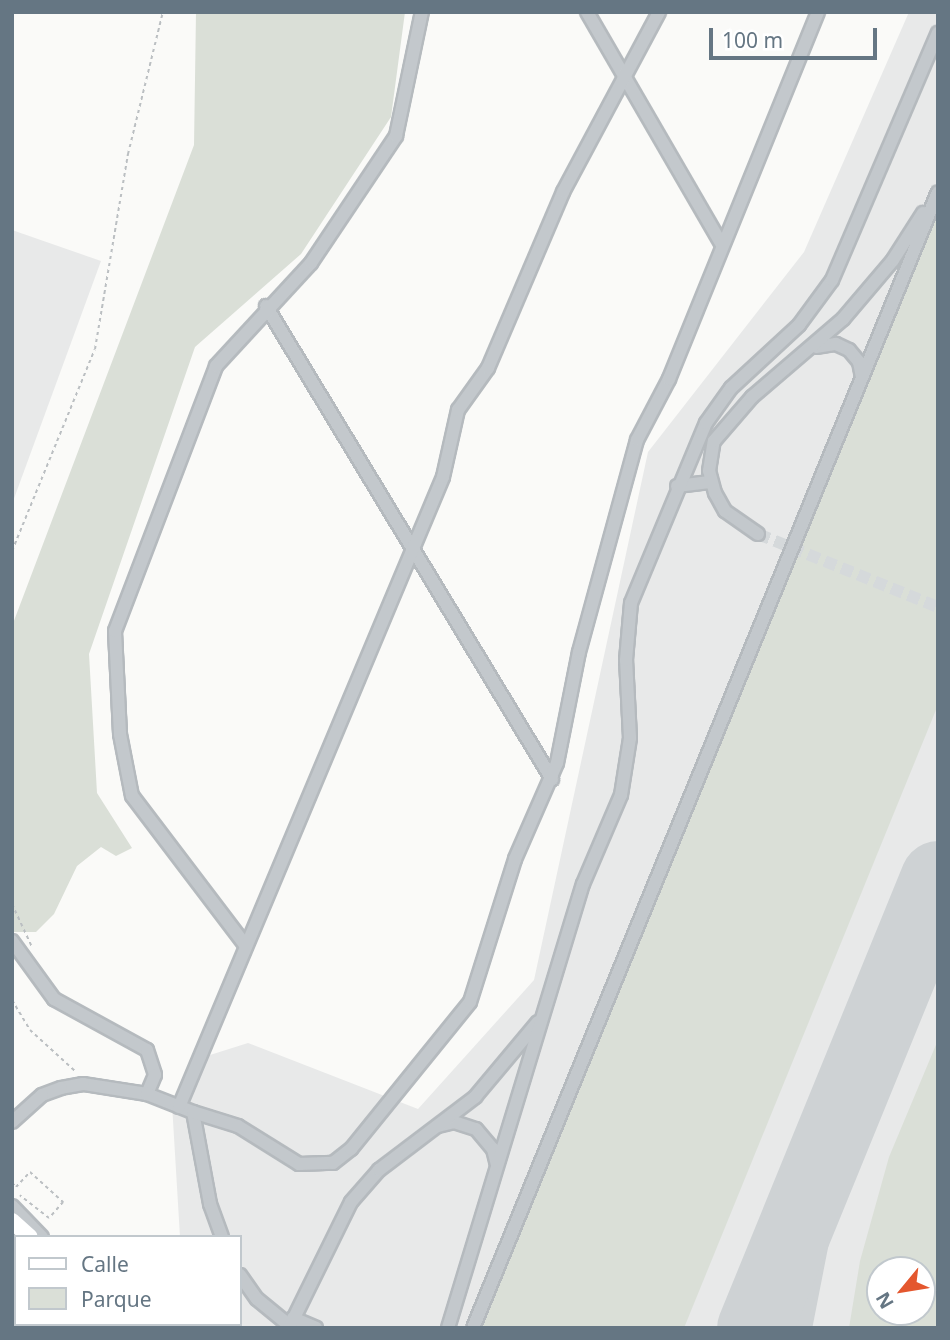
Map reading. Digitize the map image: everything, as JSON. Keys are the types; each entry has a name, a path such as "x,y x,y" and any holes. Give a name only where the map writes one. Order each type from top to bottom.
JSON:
{"main road":[{"path":"12,1221 28,1235"}],"lane":[{"path":"246,946 132,796 120,734 113,643 213,373 266,306 311,263 396,136 422,12"},
{"path":"587,12 722,243"},
{"path":"179,1107 450,457 458,410 488,368 563,192 659,12"},
{"path":"12,1122 42,1095 83,1084 147,1094 238,1126 308,1167 333,1163 351,1149 470,1002 514,859 552,779 624,479 818,12"},
{"path":"448,1328 583,884 621,796 630,738 626,650 631,603 677,486 706,423 731,388 799,325 832,280 938,33"},
{"path":"758,534 725,511 710,482 714,441 726,423 812,348 893,260 938,190"},
{"path":"473,1328 938,190"},
{"path":"266,306 552,779"},
{"path":"812,348 827,344 849,350 859,362 862,377"},
{"path":"677,486 710,482"},
{"path":"12,941 54,999 147,1050 155,1075 147,1094"},
{"path":"291,1324 351,1202 379,1170 490,1082 543,1016"},
{"path":"193,1112 210,1204 221,1235"},
{"path":"435,1126 454,1122 476,1129 493,1149 498,1166"},
{"path":"15,1202 40,1235"},
{"path":"242,1277 291,1324 316,1328"}],"path":[{"path":"12,551 95,349 128,154 163,12"},
{"path":"12,1000 30,1030 73,1068 83,1084"},
{"path":"12,1183 16,1187 30,1172 63,1202 49,1218 22,1193 15,1202"}],"shaded area":[{"path":"909,12 938,12 938,1328 174,1328 242,1326 242,1235 180,1235 172,1104 191,1061 248,1043 418,1109 534,980 648,452 804,252"},
{"path":"12,230 101,261 12,504"}],"green space":[{"path":"196,12 405,12 391,117 301,254 195,347 89,654 97,793 132,848 116,856 101,847 77,866 54,914 36,932 14,932 12,626 194,145"},
{"path":"938,192 938,705 684,1328 473,1328"},
{"path":"938,1040 938,1328 849,1328 860,1261 889,1157"}],"taxiway":[{"path":"797,1328 837,1124"}],"runway":[{"path":"754,1328 938,878"}],"tunnel":[{"path":"758,534 938,607"}]}
